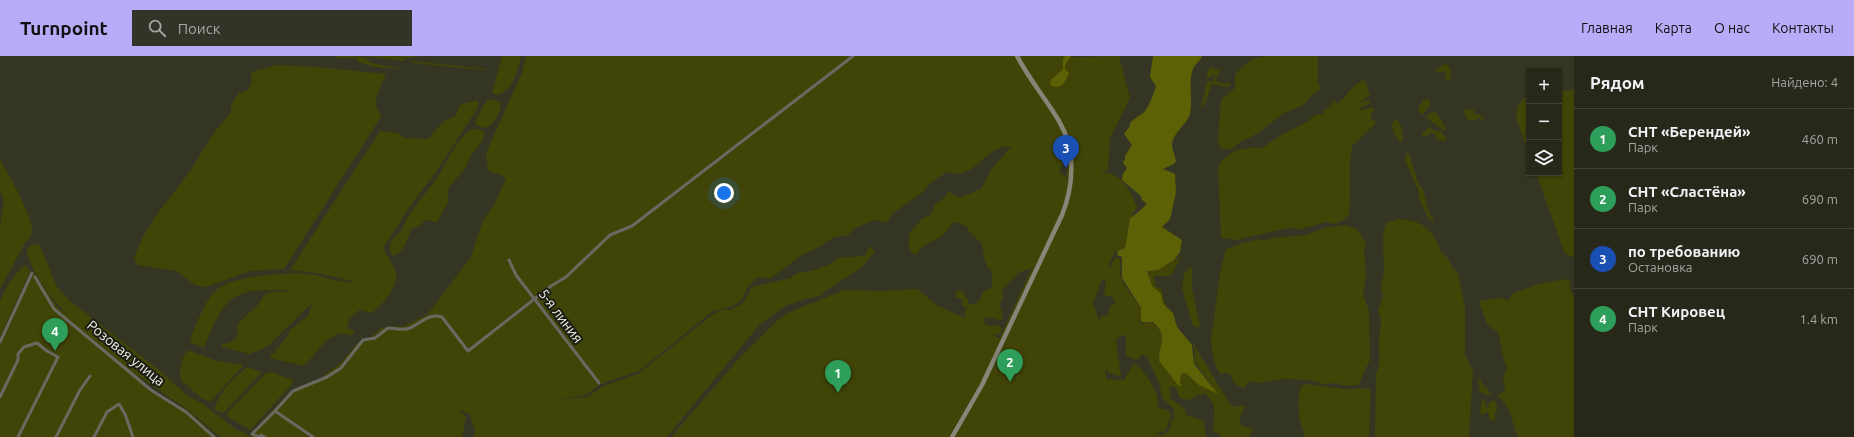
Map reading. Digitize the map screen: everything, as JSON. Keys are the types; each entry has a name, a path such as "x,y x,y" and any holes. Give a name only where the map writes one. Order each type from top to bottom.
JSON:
{"street":[{"path":"265,437 261,435 259,437 252,434 293,391 327,377 347,362 363,340 375,338 388,328 403,330 411,328 426,318 437,316 442,317 468,351 566,277 610,235 632,226 853,56"},
{"path":"952,437 982,385 1062,215 1071,187 1070,151 1064,130 1017,56"},
{"name":"5-я линия","path":"509,260 516,275 599,383"},
{"path":"0,342 32,273"},
{"name":"Розовая улица","path":"35,277 54,309 151,390 186,412 214,437"},
{"path":"0,397 18,360 18,354 24,347 37,343 58,357 18,437"},
{"path":"56,437 80,390 90,376"},
{"path":"94,437 107,412 119,404 125,414 134,437"},
{"path":"275,411 313,437"}],"shaded area":[{"path":"334,56 357,56 373,60 364,60 380,65 407,70 376,67 358,62 357,58 336,58"},
{"path":"364,56 418,57 393,57 406,59 404,61"},
{"path":"502,56 521,56 514,79 508,89 498,95 492,93"},
{"path":"526,56 1119,56 1130,98 1110,138 1108,170 1099,172 1107,173 1119,178 1131,194 1137,207 1129,224 1127,244 1123,250 1115,251 1108,266 1109,268 1115,258 1119,258 1120,274 1125,286 1138,304 1143,314 1139,322 1141,324 1149,322 1155,324 1164,336 1158,360 1168,369 1183,388 1178,378 1179,373 1184,371 1213,392 1212,386 1194,361 1195,350 1191,340 1230,404 1234,407 1242,405 1245,407 1240,417 1240,422 1244,427 1252,428 1253,431 1248,437 1221,437 1221,435 1213,431 1213,405 1204,393 1187,400 1180,398 1176,388 1170,386 1170,398 1185,409 1186,415 1203,420 1206,435 1205,437 1154,437 1154,435 1153,437 671,437 742,355 777,321 790,312 844,290 882,291 917,289 938,306 965,318 964,312 968,308 962,306 962,299 956,298 956,291 963,291 965,298 968,299 968,303 973,305 978,302 984,291 990,289 993,283 991,279 993,274 985,262 982,244 968,230 968,227 955,222 941,237 926,244 918,253 914,254 909,249 909,234 922,219 930,215 935,205 945,197 948,191 958,197 961,197 981,189 992,168 1011,147 1002,147 994,150 974,167 966,171 958,173 947,172 929,184 923,192 893,213 887,223 875,220 855,228 848,235 834,237 819,247 800,256 770,279 758,277 747,288 742,300 733,306 713,311 639,371 601,384 585,395 566,398 544,408 569,398 587,397 604,386 638,374 712,315 723,309 731,310 743,303 752,287 791,278 797,273 822,268 839,258 865,255 870,246 875,251 861,268 828,289 820,296 805,299 785,306 759,325 667,437 473,437 475,431 470,414 458,409 466,417 462,437 251,437 251,433 293,389 317,381 342,362 357,343 376,334 380,328 403,326 427,315 471,257 483,220 494,205 506,179 501,175 488,171 486,153 522,73","holes":["1062,138 1067,154 1067,178 1060,173 1060,168 1066,159 1060,150 1060,139","1032,268 999,339 993,334 999,335 1002,328 999,326 986,325 983,319 989,317 999,320 1003,318 1000,303 1003,299 1002,290 1020,272","1103,278 1106,282 1104,295 1112,297 1116,302 1109,308 1109,315 1101,316 1100,323 1093,303","1122,335 1126,336 1126,356 1137,360 1143,354 1147,357 1160,385 1162,398 1174,409 1174,419 1171,421 1170,429 1164,435 1155,434 1166,430 1171,415 1170,411 1157,406 1157,395 1151,382 1138,366 1134,363 1124,380 1106,379 1106,369 1109,373 1121,377 1116,339"]},
{"path":"1065,56 1071,56 1065,65 1065,69 1069,73 1063,84 1059,87 1051,86 1050,81 1063,69 1063,59"},
{"path":"1153,56 1202,56 1194,67 1192,74 1190,114 1186,122 1174,137 1173,141 1172,146 1176,161 1174,164 1163,169 1175,174 1176,192 1170,219 1162,227 1182,240 1180,252 1174,260 1158,270 1147,271 1152,286 1161,294 1163,304 1173,313 1177,327 1192,345 1194,364 1218,394 1199,385 1186,373 1181,374 1180,383 1183,387 1178,385 1159,361 1162,340 1161,331 1153,322 1141,322 1141,308 1122,278 1122,257 1117,255 1118,251 1125,248 1130,218 1147,204 1142,200 1141,196 1122,180 1123,174 1127,168 1123,161 1125,160 1125,156 1132,145 1124,134 1130,126 1130,123 1146,109 1156,86 1150,77"},
{"path":"1266,56 1318,56 1318,83 1321,89 1313,94 1302,106 1284,113 1258,133 1237,144 1233,149 1220,149 1218,139 1221,100 1235,88 1235,75 1240,69 1252,59"},
{"path":"412,61 487,69 484,70 412,63"},
{"path":"1446,63 1451,71 1451,78 1449,80 1446,80 1445,72 1437,72 1436,69"},
{"path":"277,65 317,67 386,74 379,89 376,101 378,111 382,115 284,269 251,271 206,287 195,285 176,271 137,265 134,259 144,235 151,223 192,168 214,133 231,113 231,105 239,93 248,90 252,82 251,72"},
{"path":"1210,67 1217,70 1221,67 1216,80 1220,83 1230,83 1231,85 1227,87 1212,84 1204,106 1201,108 1207,81 1213,81 1215,77 1213,75 1211,78 1206,76"},
{"path":"1363,80 1365,81 1370,95 1358,104 1367,100 1370,101 1369,104 1360,108 1360,110 1373,107 1374,111 1371,112 1372,120 1376,123 1352,146 1350,163 1349,215 1345,219 1335,224 1326,222 1301,229 1288,228 1237,240 1221,238 1218,168 1220,162 1232,152 1241,149 1256,147 1261,149 1278,137 1308,121 1315,115 1323,114 1324,110 1330,107 1334,100 1338,104 1355,85"},
{"path":"1574,90 1574,257 1565,254 1537,176 1562,176 1562,91"},
{"path":"1526,98 1526,146 1516,118 1518,106 1523,99"},
{"path":"491,99 500,102 498,116 488,127 484,128 476,125 475,121 487,100"},
{"path":"1426,99 1430,101 1430,105 1423,114 1421,114 1418,109 1423,100"},
{"path":"479,101 477,109 436,172 408,209 384,247 395,270 396,276 396,282 390,294 372,313 359,310 349,319 347,328 355,331 351,335 339,333 326,341 304,366 269,358 288,336 290,330 308,316 312,303 268,346 250,354 222,347 221,344 229,343 237,338 238,323 258,305 264,295 271,292 289,291 256,290 244,293 226,304 214,323 204,348 190,342 191,336 208,301 215,291 223,285 249,277 293,273 316,275 341,281 357,282 316,273 290,270 380,131 398,133 405,138 428,139 444,121 455,116 461,104"},
{"path":"1465,109 1474,110 1474,114 1480,115 1484,118 1483,121 1480,118 1472,121 1467,120 1464,111"},
{"path":"1435,111 1446,130 1442,130 1427,118 1428,114"},
{"path":"1396,118 1401,126 1403,140 1401,142 1394,134 1392,124"},
{"path":"1429,127 1433,130 1442,132 1446,138 1445,141 1437,140 1434,133 1430,133 1424,138 1422,134"},
{"path":"473,129 482,130 484,132 484,139 469,158 467,166 447,190 449,201 437,222 425,220 418,227 412,228 403,248 400,252 392,256 390,245 392,241 403,229 408,217 436,180 454,148 463,136"},
{"path":"1407,152 1409,153 1418,183 1423,189 1427,207 1435,224 1429,219 1419,199 1419,192 1405,160"},
{"path":"0,159 24,204 31,222 32,233 26,241 0,289 0,226 4,200 0,190"},
{"path":"1398,219 1414,221 1426,227 1434,237 1441,252 1458,273 1465,307 1465,355 1473,371 1469,437 1375,437 1376,374 1379,362 1379,339 1381,324 1378,312 1383,296 1381,288 1384,272 1383,236 1386,223"},
{"path":"1344,225 1357,229 1366,243 1364,250 1366,274 1363,296 1369,310 1370,360 1358,385 1345,386 1338,383 1324,384 1307,380 1282,379 1260,383 1249,381 1244,388 1235,383 1231,375 1228,373 1221,374 1216,365 1212,351 1211,337 1220,272 1226,249 1242,243 1260,239 1265,241 1272,238 1306,235 1324,228"},
{"path":"35,244 40,245 57,287 70,301 159,370 188,396 203,404 237,430 248,434 249,437 221,437 196,416 137,375 148,387 192,414 217,437 0,437 0,340 31,274 35,274 58,308 68,315 42,284 31,264 27,248"},
{"path":"1181,255 1173,274 1169,276 1154,276 1156,287 1161,288 1165,304 1168,306 1164,307 1151,286 1148,272 1146,270 1170,259 1178,259"},
{"path":"23,266 27,266 30,272 0,337 0,301 8,284"},
{"path":"1192,266 1192,288 1200,327 1193,326 1182,288 1184,273"},
{"path":"1566,279 1570,282 1570,289 1574,299 1574,437 1518,437 1506,405 1498,397 1499,394 1505,391 1503,376 1507,368 1503,357 1499,334 1487,324 1479,301 1502,298 1507,300 1510,299 1512,294 1538,284"},
{"path":"188,350 217,361 244,365 210,402 201,398 181,380 181,364"},
{"path":"247,367 262,372 224,413 215,410 216,404 223,392"},
{"path":"271,372 293,380 293,383 250,430 227,416 228,412 266,373"},
{"path":"1478,379 1480,379 1482,384 1492,394 1489,395 1480,392"},
{"path":"1310,384 1341,389 1364,388 1371,390 1369,437 1304,437 1299,417 1299,395 1302,385"},
{"path":"1485,399 1486,407 1491,401 1496,401 1497,412 1494,414 1496,418 1494,421 1490,420 1487,411 1483,415 1480,414 1482,400"}],"place":[{"name":"по требованию","path":"1066,168"},
{"name":"СНТ Кировец","path":"55,351"},
{"name":"СНТ «Сластёна»","path":"1010,382"},
{"name":"СНТ «Берендей»","path":"838,393"}]}
